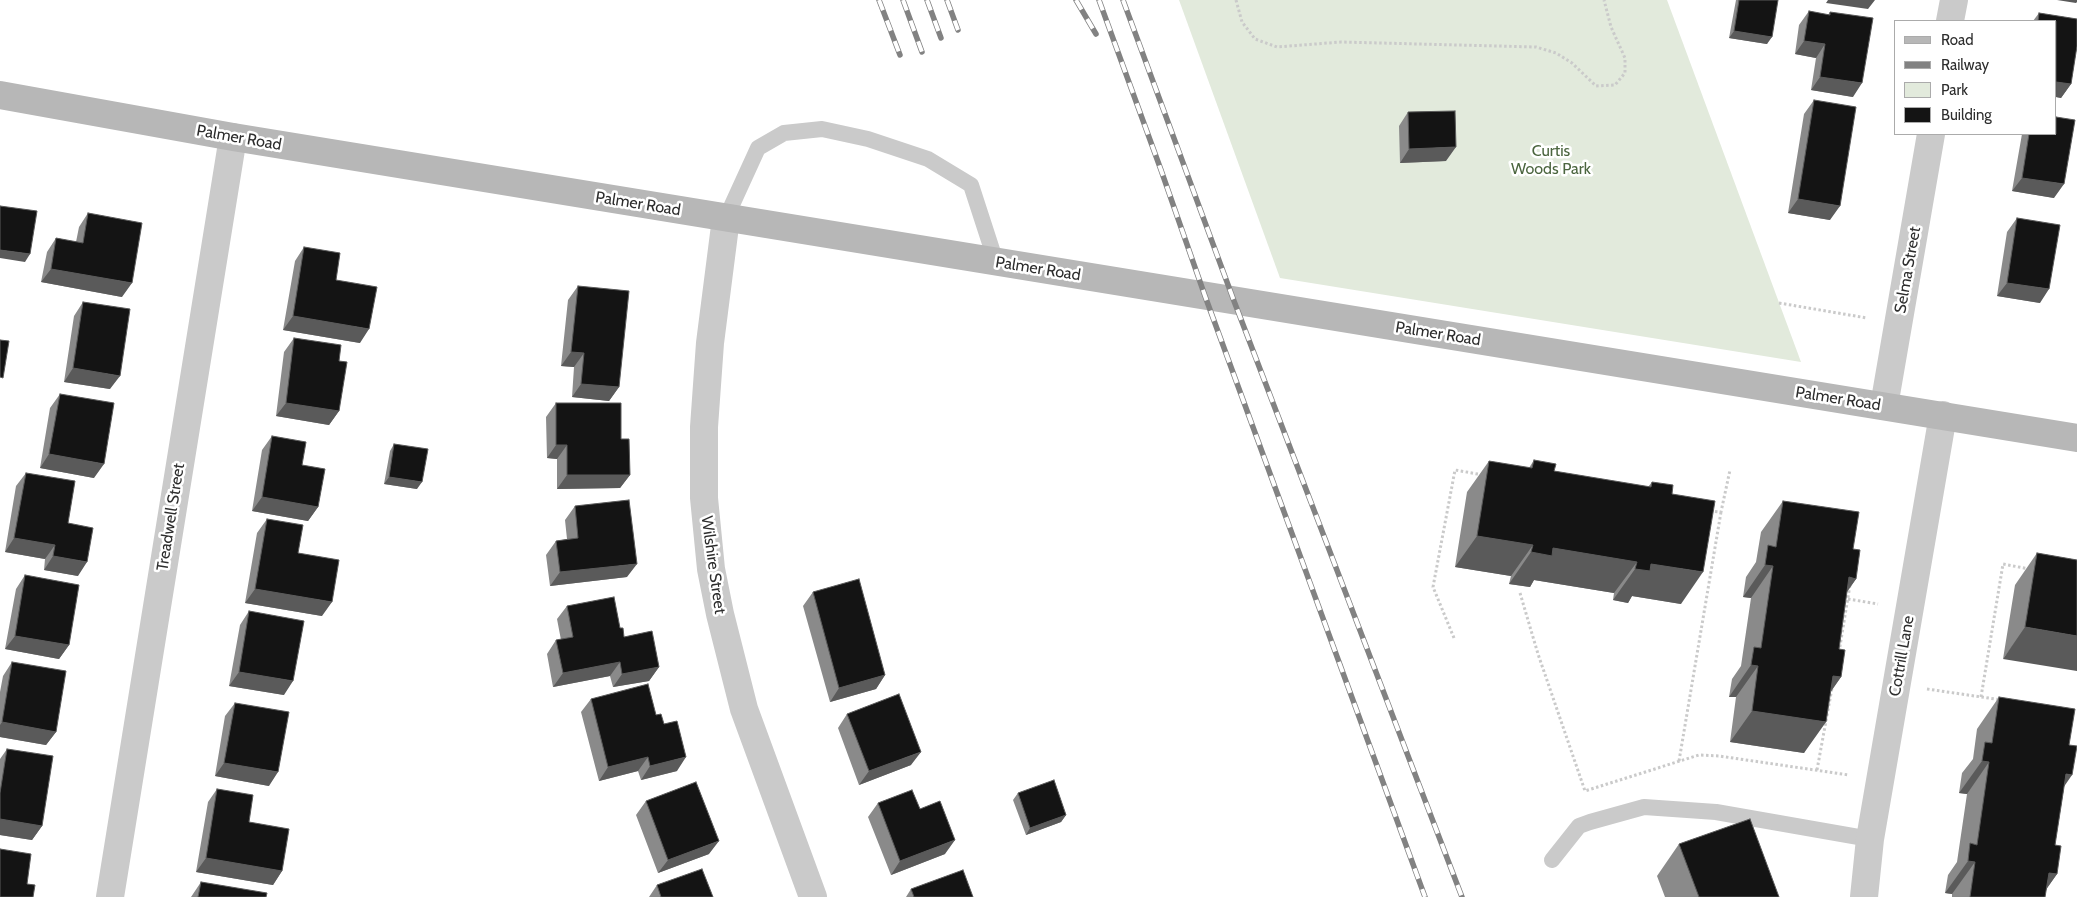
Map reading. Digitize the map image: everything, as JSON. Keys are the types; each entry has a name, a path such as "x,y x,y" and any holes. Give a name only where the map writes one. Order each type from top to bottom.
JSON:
{"street":[{"path":"1950,20 1954,0"},
{"name":"Palmer Road","path":"0,95 233,137 2077,438"},
{"name":"Selma Street","path":"1884,406 1931,135"},
{"name":"Treadwell Street","path":"110,897 233,137"},
{"name":"Wilshire Street","path":"726,218 710,344 704,427 704,498 711,569 720,614 744,709 813,897"},
{"name":"Cottrill Lane","path":"1864,897 1870,839 1943,415"}],"lane":[{"path":"726,218 758,148 784,133 822,129 868,139 928,159 971,185 996,262"},
{"path":"1552,860 1579,826 1644,807 1716,812 1870,839"}],"path":[{"path":"1236,0 1242,22 1255,39 1277,47 1342,42 1536,47 1556,53 1572,63 1596,86 1615,85 1625,73 1625,58 1611,26 1604,0"},
{"path":"1779,303 1899,324"},
{"path":"1454,638 1433,588 1455,470 1484,475"},
{"path":"1679,761 1721,512 1730,470"},
{"path":"1703,510 1721,512"},
{"path":"1981,697 2003,564 2032,569"},
{"path":"1838,654 1850,584"},
{"path":"1520,593 1538,654 1585,791 1699,755 1719,756 1853,776"},
{"path":"1848,599 1882,605"},
{"path":"1817,770 1834,681"},
{"path":"1922,688 2010,701"}],"green space":[{"name":"Curtis Woods Park","path":"1179,0 1667,0 1801,362 1280,278"}],"building":[{"path":"1739,0 1778,0 1772,37 1734,31"},
{"path":"1809,11 1830,15 1830,12 1873,18 1862,83 1820,77 1825,44 1804,41"},
{"path":"2039,13 2077,19 2077,46 2071,84 2057,82 2057,20 2038,20"},
{"path":"1814,100 1856,107 1840,206 1798,199"},
{"path":"1455,111 1456,147 1409,149 1408,112"},
{"path":"2057,117 2075,120 2064,184 2022,178 2029,135 2057,135"},
{"path":"0,206 37,211 30,254 0,250"},
{"path":"88,213 142,223 132,283 51,269 56,238 83,243"},
{"path":"2017,218 2060,225 2049,289 2007,283"},
{"path":"304,247 340,253 336,280 377,287 369,329 293,316"},
{"path":"578,286 629,291 619,387 581,384 584,353 571,352"},
{"path":"83,302 130,309 120,376 73,368"},
{"path":"294,338 341,345 339,361 347,362 339,411 286,403"},
{"path":"0,340 9,341 3,378 0,377"},
{"path":"60,394 114,403 104,464 49,454"},
{"path":"556,403 621,403 621,439 629,439 630,475 567,475 567,445 556,445"},
{"path":"272,436 306,442 302,465 325,469 318,507 262,497"},
{"path":"394,444 428,449 422,482 389,477"},
{"path":"1534,460 1556,464 1554,471 1651,487 1652,482 1673,485 1672,494 1715,501 1703,572 1651,564 1650,571 1635,569 1637,562 1553,548 1552,556 1531,552 1533,545 1477,536 1489,461 1532,468"},
{"path":"26,473 75,481 68,523 93,528 87,562 53,556 55,545 14,538"},
{"path":"629,500 637,564 560,572 556,541 578,538 575,506"},
{"path":"1783,501 1859,512 1853,549 1860,550 1856,579 1849,577 1839,649 1845,650 1841,677 1833,676 1826,722 1752,711 1758,666 1751,665 1754,647 1761,648 1773,566 1765,565 1768,545 1776,547"},
{"path":"267,519 303,525 298,553 339,560 332,602 255,589"},
{"path":"2037,553 2077,560 2077,636 2025,627"},
{"path":"25,575 79,585 69,645 15,636"},
{"path":"859,579 885,675 839,688 813,592"},
{"path":"614,597 620,628 623,628 624,637 652,631 659,667 622,674 620,662 563,673 556,640 573,637 567,606"},
{"path":"249,611 304,621 293,681 239,672"},
{"path":"12,662 66,671 56,732 2,722"},
{"path":"648,684 656,715 661,714 664,724 677,721 686,757 650,766 648,757 608,767 591,699"},
{"path":"899,694 921,752 869,771 847,714"},
{"path":"1999,697 2075,709 2069,745 2077,746 2072,775 2066,774 2055,845 2061,846 2057,874 2049,873 2045,897 1970,897 1975,862 1968,861 1970,843 1977,845 1989,762 1982,761 1985,742 1992,743"},
{"path":"235,703 289,712 278,772 224,763"},
{"path":"7,749 53,756 42,826 0,819 0,793"},
{"path":"1054,780 1066,815 1030,828 1018,793"},
{"path":"696,782 719,841 668,860 646,801"},
{"path":"217,789 253,795 249,822 289,829 282,871 206,858"},
{"path":"912,790 920,809 940,801 955,840 900,861 878,803"},
{"path":"1750,819 1779,897 1699,897 1679,844"},
{"path":"0,849 31,854 27,884 35,885 33,897 0,897"},
{"path":"702,869 713,897 661,897 657,885"},
{"path":"963,870 973,897 914,897 911,889"},
{"path":"201,882 267,893 266,897 198,897"}],"railway":[{"path":"879,0 900,55"},
{"path":"903,0 922,52"},
{"path":"927,0 941,38"},
{"path":"947,0 958,30"},
{"path":"1076,0 1096,34"},
{"path":"1099,0 1425,897"},
{"path":"1123,0 1234,301 1462,897"}]}
